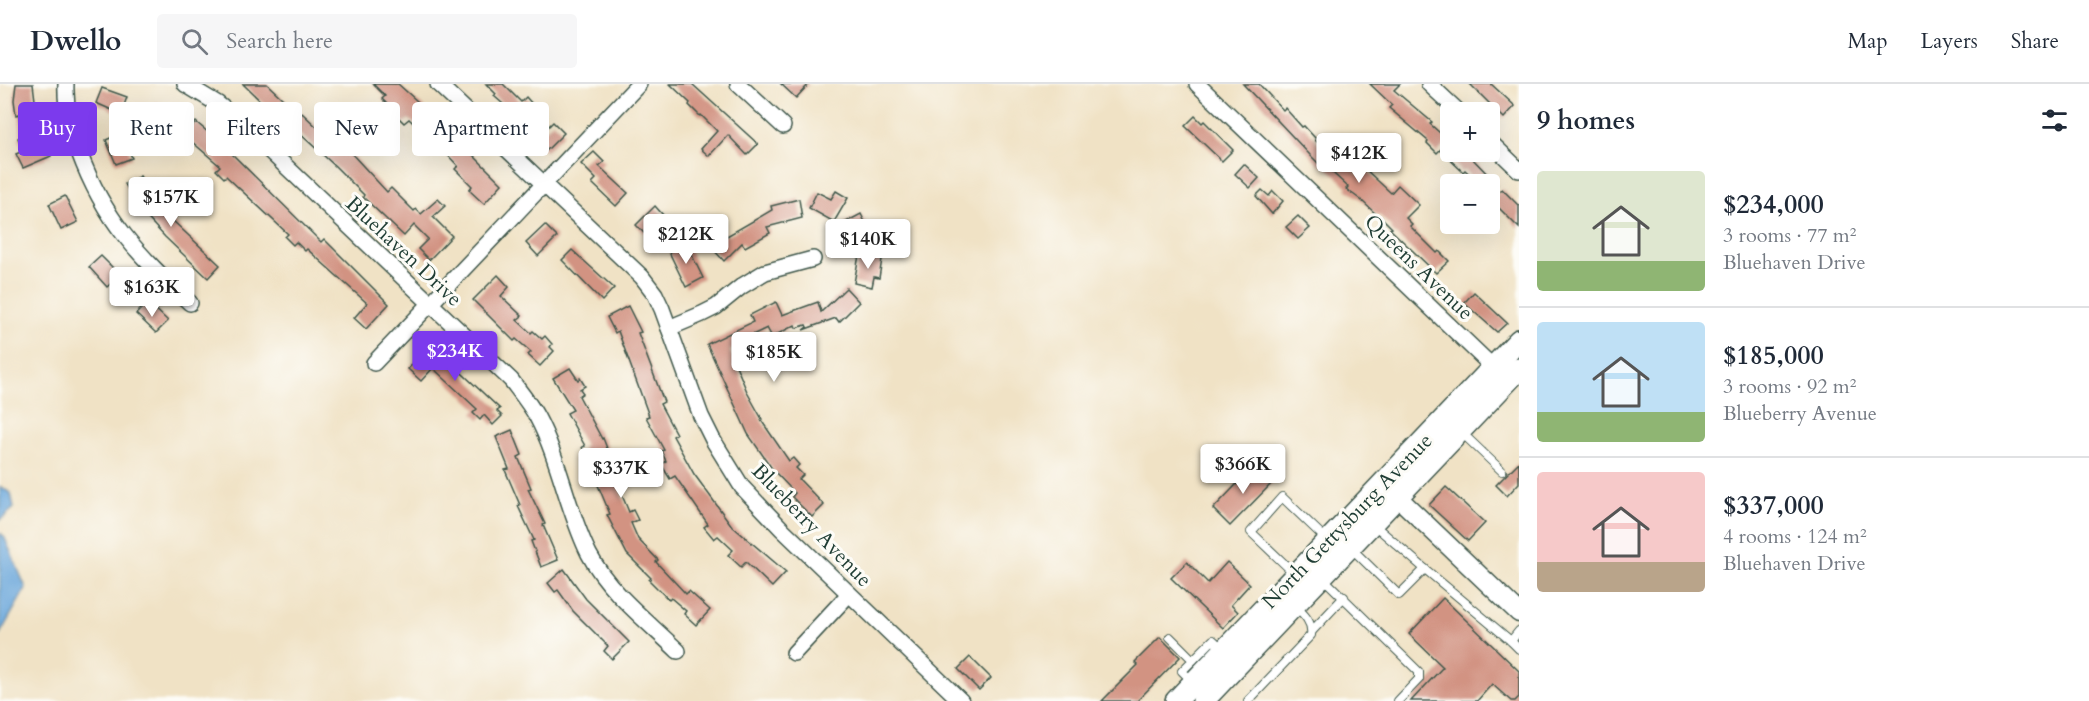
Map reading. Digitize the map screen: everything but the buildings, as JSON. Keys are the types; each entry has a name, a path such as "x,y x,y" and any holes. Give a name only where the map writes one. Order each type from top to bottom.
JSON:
{"main road":[{"name":"North Gettysburg Avenue","path":"1176,701 1198,692 1309,576 1340,547 1371,523 1390,490 1460,431 1507,372 1519,340"},
{"name":"North Gettysburg Avenue","path":"1340,547 1390,490 1507,372"},
{"name":"North Gettysburg Avenue","path":"1198,692 1224,651 1287,598"}],"street":[{"path":"66,84 67,111 71,128 98,198 125,238 142,258 190,303"},
{"name":"Bluehaven Drive","path":"185,84 218,104 235,118 511,380 528,401 541,426 581,537 591,556 617,592 678,651"},
{"name":"Blueberry Avenue","path":"438,84 642,277 655,294 701,416 728,467 758,505 961,701"},
{"path":"374,363 639,84"},
{"path":"738,84 783,126"},
{"name":"Queens Avenue","path":"1197,84 1507,372"},
{"path":"1429,84 1448,102"},
{"path":"1500,152 1519,170"},
{"path":"669,328 716,307 742,286 765,272 813,259"},
{"path":"1390,490 1519,613"},
{"path":"794,652 849,594"}],"lane":[{"path":"1460,431 1502,471"},
{"path":"1398,701 1419,679 1419,672 1344,597 1309,576 1251,532 1282,497 1399,595 1425,569"},
{"path":"1371,523 1519,649"},
{"path":"1248,701 1344,597"},
{"path":"1287,598 1308,620 1312,631"},
{"path":"1511,641 1519,631"},
{"path":"1170,637 1193,660"},
{"path":"1198,692 1182,671 1213,640 1224,651"}],"water":[{"path":"0,487 11,493 14,508 0,520"},
{"path":"0,533 4,536 26,588 0,634"}]}
